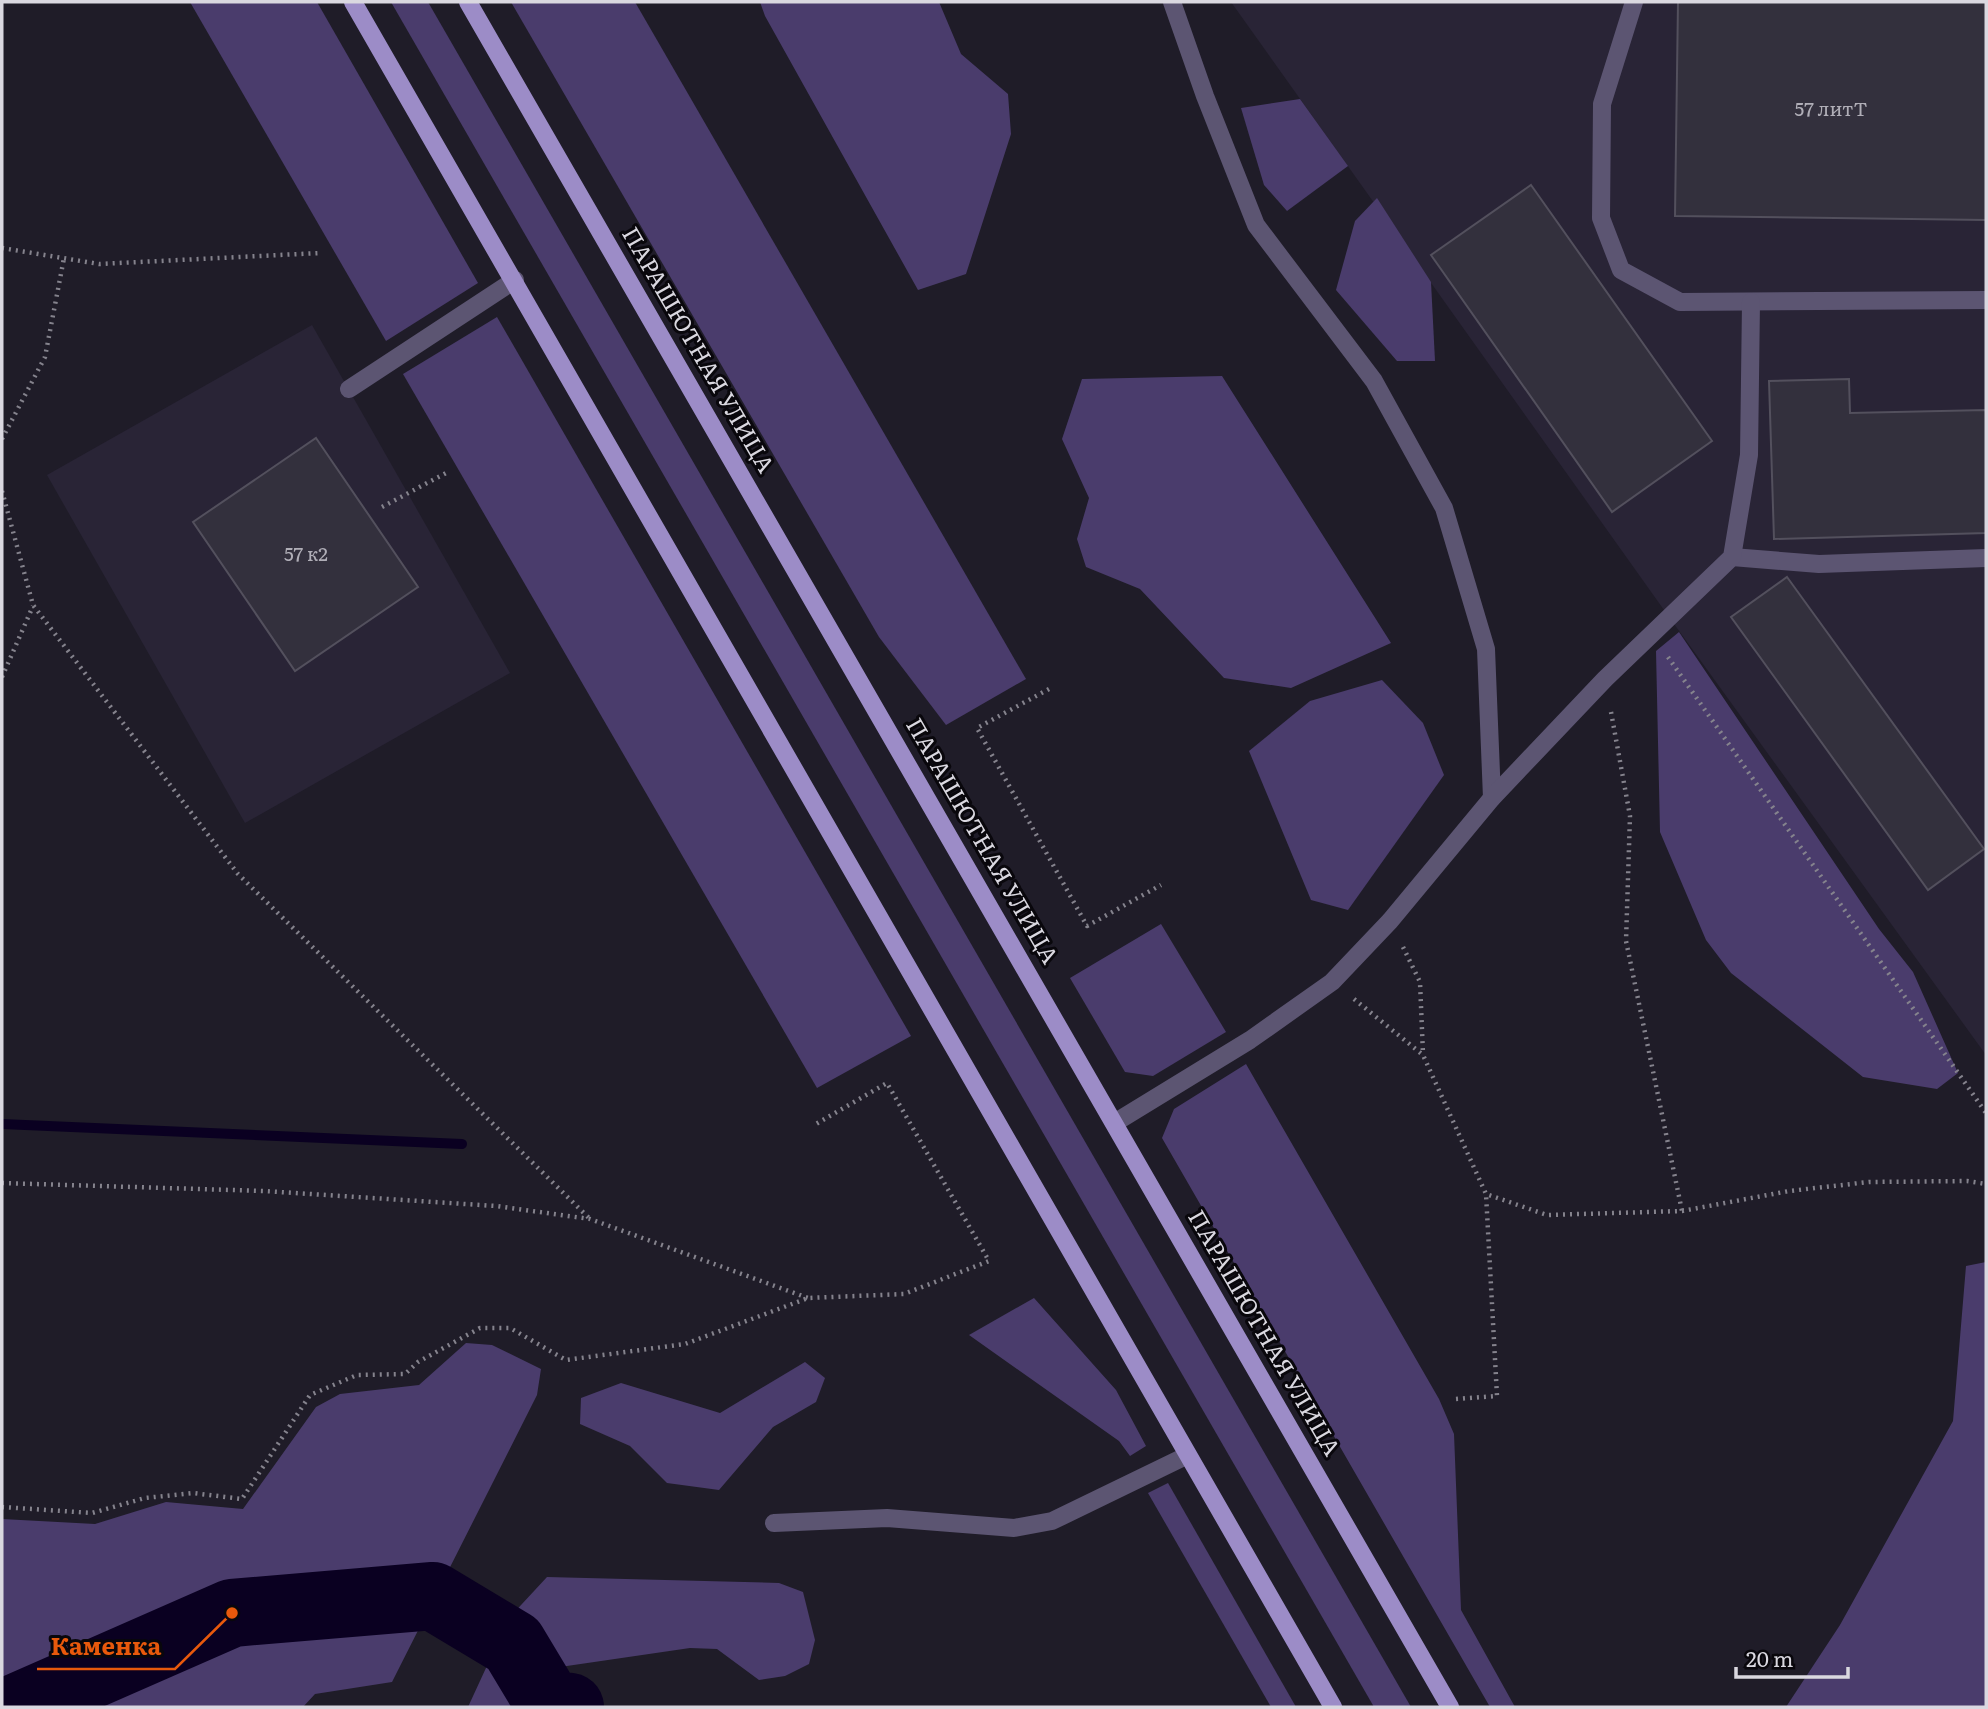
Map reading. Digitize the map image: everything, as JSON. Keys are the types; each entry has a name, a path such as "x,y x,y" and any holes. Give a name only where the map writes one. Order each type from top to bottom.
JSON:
{"main road":[{"path":"353,2 515,280 1186,1456 1333,1707"},
{"name":"ПАРАШЮТНАЯ УЛИЦА","path":"468,2 1116,1122 1450,1707"}],"lane":[{"path":"1172,2 1205,96 1256,225 1374,381 1444,508 1486,649 1492,798"},
{"path":"1634,2 1602,104 1601,218 1621,270 1680,302 1986,300"},
{"path":"349,389 515,280"},
{"path":"1116,1122 1250,1040 1332,982 1390,921 1492,798 1605,679 1732,557 1749,454 1751,302"},
{"path":"1732,557 1819,564 1986,558"},
{"path":"774,1523 887,1518 1014,1528 1052,1521 1186,1456"}],"path":[{"path":"2,248 100,264 320,253"},
{"path":"2,439 45,357 64,258"},
{"path":"382,507 446,473"},
{"path":"2,491 33,606 238,874 590,1219"},
{"path":"2,677 33,606"},
{"path":"1653,635 1986,1113"},
{"path":"1605,679 1630,816 1626,941 1682,1211"},
{"path":"1049,689 977,728 1087,926 1161,885"},
{"path":"1390,921 1420,982 1423,1055 1486,1194 1497,1396 1457,1399"},
{"path":"1332,982 1423,1055"},
{"path":"2,1507 92,1513 145,1498 192,1493 242,1499 310,1395 357,1375 405,1374 418,1362 480,1328 510,1328 566,1360 685,1344 808,1298 904,1294 989,1261 887,1083 816,1124"},
{"path":"1486,1194 1547,1215 1682,1211 1789,1191 1868,1182 1967,1181 1986,1184"},
{"path":"2,1183 264,1191 496,1206 590,1219 808,1298"}],"shaded area":[{"path":"190,2 317,2 478,283 386,341"},
{"path":"391,2 428,2 1411,1707 1374,1707"},
{"path":"511,2 635,2 1026,679 946,725 879,637"},
{"path":"760,2 939,2 961,54 1008,94 1011,134 966,274 918,290 765,16"},
{"path":"1231,2 1986,2 1986,1055 1669,617"},
{"path":"1300,99 1348,166 1287,211 1264,185 1241,108"},
{"path":"1377,198 1431,282 1435,361 1397,361 1336,290 1355,221"},
{"path":"497,317 911,1036 817,1088 403,374"},
{"path":"312,325 510,673 245,823 47,475"},
{"path":"1222,376 1391,643 1291,688 1224,678 1140,589 1086,567 1077,539 1089,498 1062,439 1082,379"},
{"path":"1679,632 1879,929 1913,972 1958,1073 1937,1089 1863,1077 1731,973 1706,940 1660,832 1656,651"},
{"path":"1382,680 1423,723 1444,775 1348,910 1311,900 1249,751 1310,701"},
{"path":"1161,924 1226,1032 1153,1076 1125,1072 1070,978"},
{"path":"1246,1064 1439,1399 1454,1434 1461,1610 1515,1707 1490,1707 1162,1138 1174,1109"},
{"path":"1986,1262 1986,1707 1786,1707 1840,1625 1953,1421 1966,1266"},
{"path":"1034,1298 1116,1390 1146,1446 1130,1456 1119,1441 969,1335"},
{"path":"466,1343 492,1345 541,1369 537,1395 392,1682 315,1694 303,1707 2,1707 2,1519 95,1524 166,1502 243,1509 316,1407 340,1394 419,1385"},
{"path":"805,1362 825,1378 816,1402 773,1427 719,1490 667,1483 630,1446 580,1424 581,1398 621,1383 720,1413"},
{"path":"1168,1483 1296,1707 1271,1707 1148,1493"},
{"path":"547,1577 779,1583 803,1592 815,1640 809,1664 785,1676 759,1680 717,1649 690,1648 560,1667 530,1707 468,1707 509,1618"}],"building":[{"path":"1678,2 1986,2 1986,220 1675,216"},
{"path":"1531,185 1712,441 1612,512 1431,255"},
{"path":"1849,379 1850,413 1986,410 1986,533 1774,539 1769,381"},
{"path":"316,438 418,587 295,671 193,522"},
{"path":"1787,577 1984,849 1928,890 1731,617"}],"waterway":[{"path":"2,1124 462,1144"},
{"path":"18,1707 232,1613 433,1596 513,1644 549,1704 570,1707"}],"place":[{"name":"Каменка","path":"232,1613"}]}
